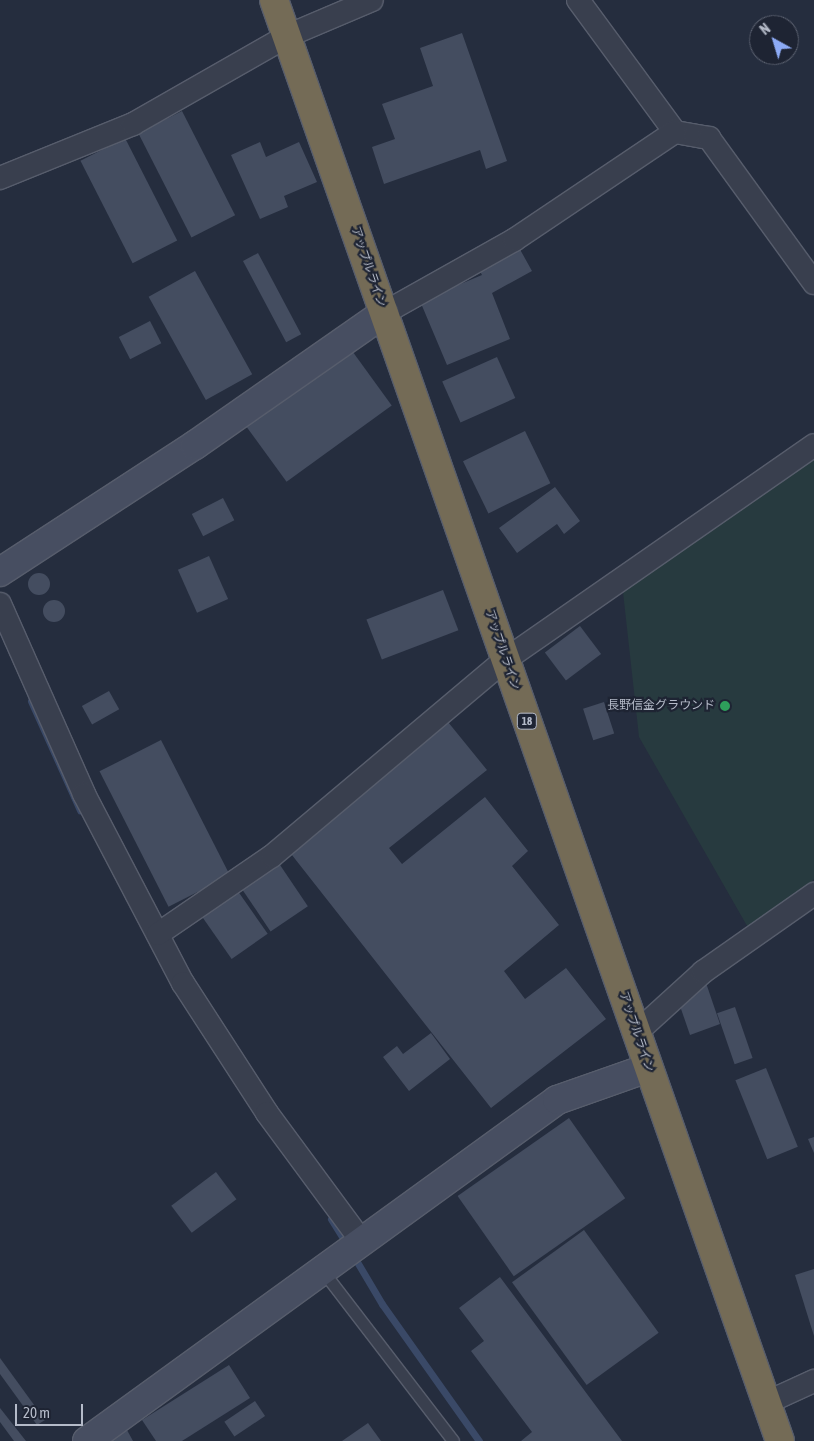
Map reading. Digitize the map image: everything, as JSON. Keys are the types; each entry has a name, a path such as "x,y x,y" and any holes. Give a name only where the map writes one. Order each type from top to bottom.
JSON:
{"highway":[{"name":"アップルライン","path":"274,0 780,1441"}],"street":[{"path":"0,178 133,124 287,36 372,0"},
{"path":"578,0 675,132 709,138 814,283"},
{"path":"0,572 195,445 384,313 514,240 675,132"},
{"path":"158,934 272,856 506,660 814,445"},
{"path":"0,604 84,794 183,983 267,1113 362,1242"},
{"path":"636,1033 703,972 814,894"},
{"path":"87,1441 557,1100 648,1068"},
{"path":"766,1403 814,1381"}],"lane":[{"path":"322,1270 453,1441"}],"green space":[{"name":"長野信金グラウンド","path":"814,457 814,879 789,908 750,931 639,737 623,592"}],"building":[{"path":"462,33 507,161 486,169 480,150 384,184 372,147 395,139 382,104 433,86 420,48"},
{"path":"182,111 235,215 191,237 138,133"},
{"path":"125,138 177,240 133,263 80,161"},
{"path":"260,142 266,157 299,142 317,182 284,196 288,207 260,219 231,155"},
{"path":"517,244 532,271 492,293 510,339 447,365 420,301 482,275 477,266"},
{"path":"258,253 301,334 286,342 243,261"},
{"path":"195,271 252,374 206,400 149,297"},
{"path":"150,321 161,343 130,359 119,337"},
{"path":"350,348 392,405 287,482 245,424"},
{"path":"497,357 515,398 460,423 442,381"},
{"path":"525,431 550,483 488,513 463,461"},
{"path":"555,487 580,521 564,534 557,524 517,553 499,528"},
{"path":"223,498 234,520 203,536 192,514"},
{"path":"209,556 228,599 197,613 178,570"},
{"path":"39,573 47,576 50,584 47,592 39,595 31,592 28,584 31,576"},
{"path":"443,590 458,630 382,660 366,619"},
{"path":"54,600 62,603 65,611 62,619 54,622 46,619 43,611 46,603"},
{"path":"580,626 601,654 566,680 545,652"},
{"path":"109,691 119,709 92,724 82,706"},
{"path":"604,702 614,733 593,740 583,709"},
{"path":"448,722 487,770 389,848 402,864 485,797 528,851 512,866 559,925 504,971 525,999 566,968 606,1019 491,1108 288,850"},
{"path":"161,740 230,875 169,907 100,771"},
{"path":"276,859 308,906 271,931 239,884"},
{"path":"235,887 268,934 232,959 199,912"},
{"path":"705,980 720,1024 690,1035 679,1003"},
{"path":"735,1007 753,1058 735,1064 717,1013"},
{"path":"431,1033 450,1059 409,1091 383,1057 397,1046 403,1054"},
{"path":"766,1068 798,1147 767,1159 735,1080"},
{"path":"569,1118 625,1198 514,1276 458,1196"},
{"path":"814,1137 814,1153 808,1139"},
{"path":"216,1172 236,1199 192,1233 171,1206"},
{"path":"584,1230 659,1333 587,1385 512,1282"},
{"path":"814,1269 814,1336 795,1275"},
{"path":"500,1277 622,1441 521,1441 532,1432 471,1351 484,1341 459,1308"},
{"path":"0,1358 45,1420 37,1425 0,1374"},
{"path":"229,1365 250,1398 182,1441 156,1441 142,1420"},
{"path":"255,1401 265,1416 234,1437 224,1422"},
{"path":"0,1408 26,1441 14,1441 0,1422"},
{"path":"368,1423 381,1441 342,1441"},
{"path":"127,1430 133,1441 110,1441"}],"waterway":[{"path":"31,701 80,810"},
{"path":"331,1219 348,1246"},
{"path":"353,1255 382,1304 479,1441"}],"place":[{"name":"長野信金グラウンド","path":"725,706"}]}
